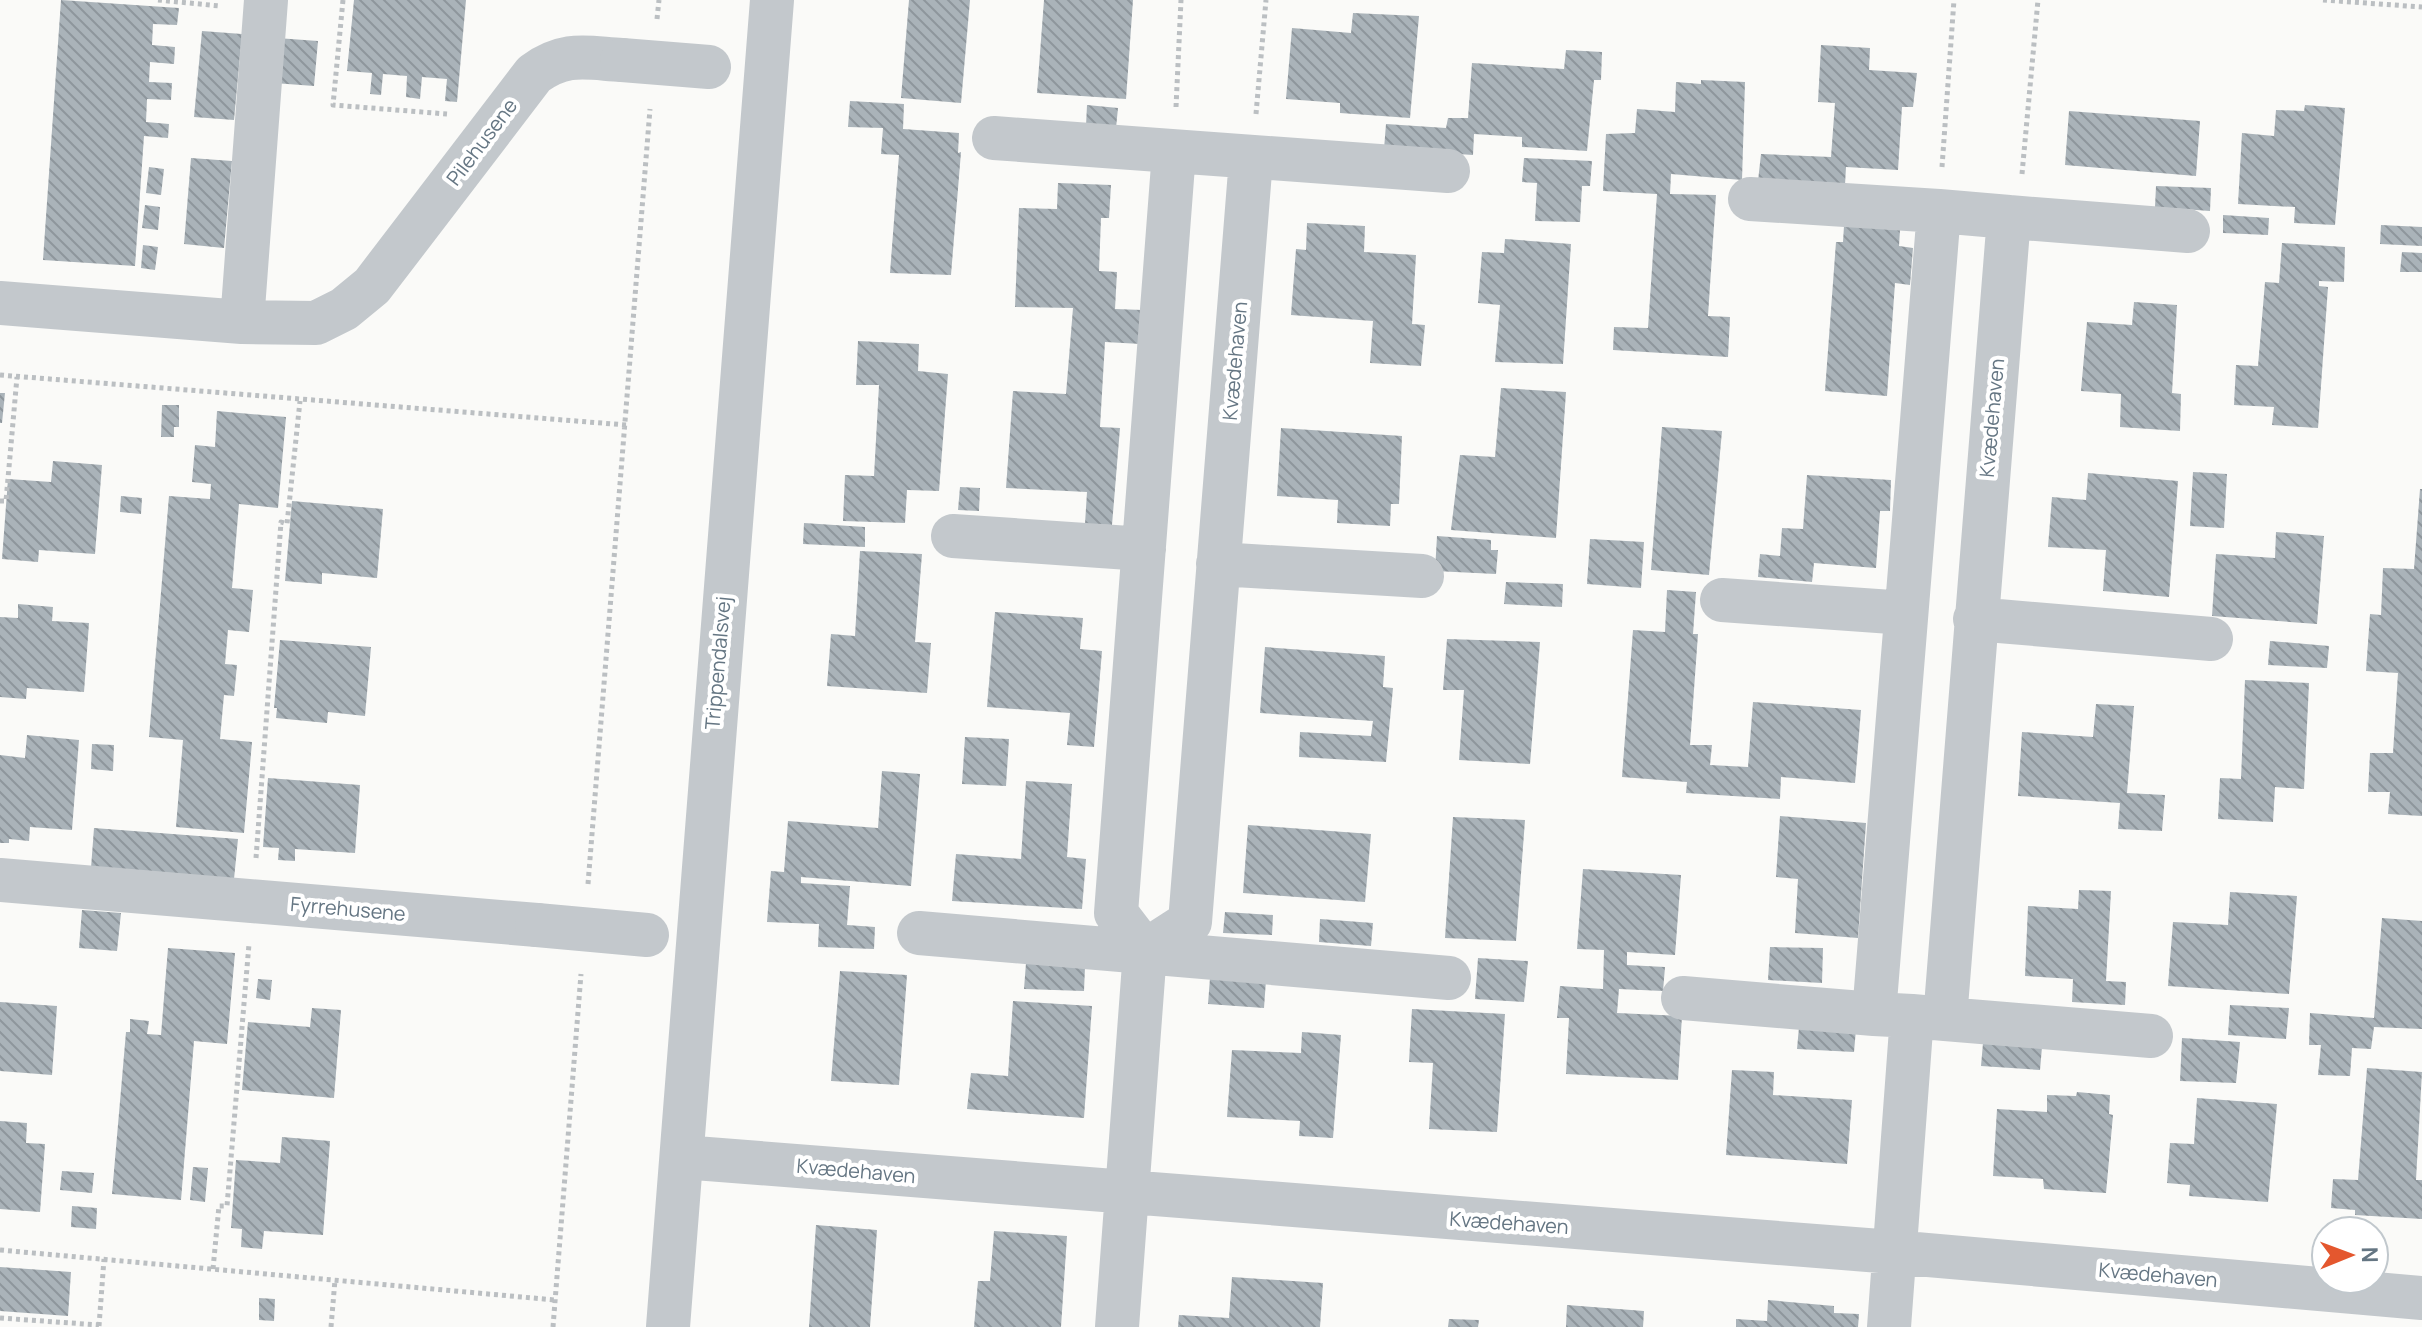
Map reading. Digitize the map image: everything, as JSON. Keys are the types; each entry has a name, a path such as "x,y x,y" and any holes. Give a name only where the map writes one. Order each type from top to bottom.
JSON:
{"street":[{"name":"Trippendalsvej","path":"668,1327 696,939 772,0"},
{"path":"242,322 265,5"},
{"name":"Pilehusene","path":"0,303 242,322 316,323 344,309 372,286 534,74 550,63 568,56 766,72"},
{"path":"994,138 1448,171"},
{"path":"1117,1327 1145,951 1116,913 1174,152"},
{"name":"Kvædehaven","path":"1145,951 1190,922 1251,159"},
{"path":"1750,199 2188,231"},
{"name":"Kvædehaven","path":"1889,1327 1910,1016 1906,613 1939,211"},
{"name":"Kvædehaven","path":"1910,1016 1975,619 2009,217"},
{"path":"953,536 1144,549"},
{"path":"1218,564 1422,576"},
{"path":"1722,600 1906,613"},
{"path":"1975,619 2211,639"},
{"name":"Fyrrehusene","path":"0,880 696,939"},
{"path":"919,933 1449,978"},
{"path":"1683,998 2151,1036"},
{"name":"Kvædehaven","path":"682,1157 1893,1252 2422,1298"}],"path":[{"path":"158,0 265,5"},
{"path":"343,0 333,105 500,118"},
{"path":"656,31 659,0"},
{"path":"1174,152 1181,0"},
{"path":"1251,159 1266,0"},
{"path":"1939,211 1954,0"},
{"path":"2009,217 2022,175 2038,0"},
{"path":"2323,0 2422,7"},
{"path":"588,886 651,94"},
{"path":"0,375 626,425"},
{"path":"0,501 6,501 17,377"},
{"path":"213,1269 219,1206 227,1206 281,522 287,524 300,401"},
{"path":"553,1327 582,966"},
{"path":"0,1250 555,1300"},
{"path":"0,1318 99,1326 104,1259"},
{"path":"331,1327 335,1280"}],"building":[{"path":"61,0 179,8 177,25 153,24 152,45 175,47 174,64 150,62 149,82 172,83 171,100 147,99 146,122 169,124 168,138 144,136 135,266 43,260"},
{"path":"354,0 466,0 457,102 445,101 447,79 422,77 420,99 406,97 407,76 383,74 381,95 370,94 372,73 347,71"},
{"path":"909,0 970,0 961,103 901,98"},
{"path":"1044,0 1133,0 1126,99 1037,93"},
{"path":"1353,13 1419,16 1410,118 1340,113 1340,103 1286,99 1292,28 1351,33"},
{"path":"202,31 242,34 234,120 194,117"},
{"path":"277,38 318,41 314,86 274,83"},
{"path":"1821,45 1870,48 1869,70 1917,73 1913,107 1902,107 1898,170 1846,167 1845,185 1758,181 1761,154 1831,157 1835,103 1818,102"},
{"path":"1566,50 1602,52 1601,80 1594,80 1587,151 1522,147 1522,137 1474,134 1473,155 1384,149 1386,124 1446,128 1448,118 1468,118 1472,63 1564,69"},
{"path":"1701,80 1745,82 1742,180 1671,174 1670,194 1716,195 1708,316 1730,317 1728,357 1613,350 1614,327 1648,328 1657,194 1603,191 1606,134 1635,133 1637,109 1675,112 1676,82 1701,84"},
{"path":"850,101 904,104 903,129 959,133 958,153 961,152 951,275 890,273 899,155 881,154 883,128 848,127"},
{"path":"1087,105 1118,108 1116,128 1086,126"},
{"path":"2305,105 2345,108 2335,225 2294,223 2295,207 2238,204 2242,133 2274,136 2276,110 2304,111"},
{"path":"2069,111 2200,121 2196,176 2065,165"},
{"path":"191,158 232,161 224,248 184,244"},
{"path":"1524,158 1592,161 1590,186 1582,186 1580,222 1535,221 1537,183 1522,182"},
{"path":"149,167 164,169 161,195 146,193"},
{"path":"1058,183 1111,185 1109,218 1101,218 1099,271 1117,272 1115,309 1143,310 1141,344 1105,342 1100,427 1120,428 1112,525 1085,524 1087,492 1006,488 1013,391 1066,394 1073,308 1015,307 1019,208 1057,209"},
{"path":"2156,186 2211,188 2210,211 2155,207"},
{"path":"145,205 160,207 158,230 142,228"},
{"path":"2223,215 2269,218 2268,235 2223,233"},
{"path":"1307,223 1365,226 1364,252 1416,255 1412,324 1425,325 1421,366 1370,363 1373,321 1291,315 1296,249 1306,250"},
{"path":"2381,225 2422,227 2422,246 2380,244"},
{"path":"1844,226 1900,230 1899,246 1913,248 1910,285 1895,283 1887,396 1825,391 1836,242 1843,242"},
{"path":"1505,239 1571,244 1563,364 1495,362 1500,305 1478,303 1482,252 1504,253"},
{"path":"2282,243 2345,247 2344,282 2319,281 2319,286 2328,287 2318,428 2272,425 2274,407 2234,405 2236,365 2258,366 2265,282 2279,283"},
{"path":"143,245 158,247 155,270 141,268"},
{"path":"2402,252 2422,253 2422,272 2400,272"},
{"path":"2134,302 2177,305 2172,393 2181,394 2180,431 2120,427 2121,394 2081,391 2087,322 2132,325"},
{"path":"858,341 919,344 918,371 948,374 939,491 907,490 905,523 843,521 845,475 874,476 879,385 856,385"},
{"path":"1501,388 1566,392 1556,538 1451,530 1460,455 1495,457"},
{"path":"0,393 5,393 2,423 0,423"},
{"path":"162,405 179,405 179,427 174,427 174,437 161,437"},
{"path":"217,411 286,417 278,508 239,504 232,588 253,590 249,632 228,630 225,664 237,665 234,696 224,695 220,739 252,742 244,833 176,827 183,740 149,737 169,496 210,499 211,484 192,482 195,445 215,447"},
{"path":"1662,427 1722,431 1709,575 1651,570"},
{"path":"1281,428 1402,436 1399,504 1391,504 1390,526 1337,523 1338,500 1277,496"},
{"path":"53,461 102,465 95,554 39,550 38,562 2,559 8,479 51,482"},
{"path":"2193,472 2227,474 2224,528 2190,526"},
{"path":"2088,473 2178,481 2169,597 2103,591 2106,550 2048,547 2052,497 2086,500"},
{"path":"1807,475 1891,480 1890,511 1880,511 1876,568 1814,563 1812,582 1758,577 1760,554 1780,556 1782,528 1803,529"},
{"path":"960,487 980,488 979,511 958,510"},
{"path":"2420,489 2422,816 2388,814 2390,792 2368,792 2370,753 2393,753 2398,673 2366,671 2370,614 2381,615 2383,568 2414,569"},
{"path":"121,496 142,498 141,514 120,512"},
{"path":"292,501 383,509 377,578 322,573 322,584 285,581"},
{"path":"804,523 865,527 865,547 803,544"},
{"path":"2276,532 2324,536 2317,624 2212,616 2216,554 2275,558"},
{"path":"1437,536 1491,540 1491,550 1498,550 1496,574 1435,571"},
{"path":"1590,539 1644,542 1641,588 1587,584"},
{"path":"860,551 922,554 915,642 931,643 927,693 827,686 831,634 855,636"},
{"path":"1506,582 1563,584 1562,607 1504,604"},
{"path":"1667,590 1696,592 1693,634 1698,634 1690,745 1712,745 1710,765 1748,767 1753,702 1861,710 1855,783 1781,777 1780,799 1686,793 1687,782 1622,777 1633,630 1665,632"},
{"path":"18,604 53,607 52,621 89,623 84,692 27,688 26,699 0,697 0,617 18,618"},
{"path":"995,612 1083,618 1080,649 1102,651 1094,747 1067,745 1070,713 987,707"},
{"path":"1447,639 1540,642 1530,764 1459,760 1464,690 1443,690"},
{"path":"280,640 371,647 365,716 328,712 327,723 276,718 277,708 274,708"},
{"path":"2270,641 2329,646 2327,668 2268,665"},
{"path":"1265,647 1385,656 1383,687 1393,688 1386,762 1299,757 1300,732 1371,736 1373,721 1260,713"},
{"path":"2245,680 2309,683 2304,789 2275,787 2273,822 2218,819 2220,778 2241,779"},
{"path":"2096,704 2134,706 2127,793 2165,795 2162,831 2118,829 2120,803 2018,796 2022,732 2093,737"},
{"path":"27,735 79,740 72,830 30,827 29,841 9,839 9,843 0,843 0,755 25,758"},
{"path":"965,737 1009,739 1006,786 962,784"},
{"path":"92,744 114,745 113,771 91,769"},
{"path":"882,771 920,774 911,886 801,877 801,883 850,886 847,925 875,927 874,949 818,947 819,924 767,922 771,871 784,872 788,821 878,828"},
{"path":"268,778 360,785 355,853 295,849 295,861 278,860 279,848 263,847"},
{"path":"1026,781 1072,784 1067,857 1086,859 1082,909 952,901 956,854 1021,859"},
{"path":"1780,816 1866,823 1858,938 1795,933 1798,879 1776,877"},
{"path":"1453,817 1525,820 1516,941 1445,938"},
{"path":"1248,825 1371,834 1365,902 1243,893"},
{"path":"94,828 238,839 234,879 91,868"},
{"path":"1583,869 1681,875 1675,955 1627,952 1627,965 1665,967 1663,991 1619,989 1617,1013 1682,1016 1678,1080 1566,1074 1569,1018 1557,1018 1560,986 1603,989 1604,950 1577,949"},
{"path":"2079,890 2111,891 2106,981 2126,982 2125,1005 2072,1002 2073,979 2025,976 2028,906 2078,909"},
{"path":"2230,892 2297,896 2289,994 2168,986 2173,922 2228,925"},
{"path":"82,910 121,913 117,951 79,948"},
{"path":"1225,912 1273,915 1272,935 1223,933"},
{"path":"2382,918 2422,921 2422,1029 2374,1027 2371,1049 2352,1048 2350,1076 2318,1075 2321,1045 2309,1045 2310,1013 2374,1018"},
{"path":"1320,919 1373,923 1371,946 1319,942"},
{"path":"1770,947 1823,948 1822,983 1768,980"},
{"path":"168,948 235,953 227,1044 194,1041 181,1200 112,1194 126,1032 130,1032 130,1019 149,1021 147,1034 161,1035"},
{"path":"1478,958 1528,961 1524,1002 1475,999"},
{"path":"1026,963 1085,967 1084,991 1024,989"},
{"path":"840,971 907,975 899,1085 831,1081"},
{"path":"1210,978 1266,980 1264,1008 1208,1004"},
{"path":"258,979 272,980 270,1000 256,998"},
{"path":"1013,1001 1092,1006 1084,1118 967,1109 971,1073 1008,1076"},
{"path":"0,1002 57,1006 52,1075 0,1071"},
{"path":"2230,1005 2289,1008 2286,1039 2228,1035"},
{"path":"312,1008 341,1010 334,1098 242,1090 248,1022 310,1027"},
{"path":"1412,1009 1505,1014 1497,1132 1429,1129 1433,1063 1409,1062"},
{"path":"1799,1027 1856,1029 1854,1052 1797,1049"},
{"path":"1302,1032 1341,1035 1333,1138 1299,1136 1300,1121 1227,1117 1232,1050 1301,1053"},
{"path":"2182,1038 2240,1042 2236,1083 2180,1081"},
{"path":"1983,1043 2042,1047 2040,1070 1981,1066"},
{"path":"2367,1068 2422,1072 2416,1180 2422,1180 2422,1219 2355,1215 2355,1210 2331,1208 2333,1179 2358,1180"},
{"path":"1732,1070 1774,1072 1773,1095 1852,1100 1847,1164 1726,1155"},
{"path":"2077,1092 2110,1095 2109,1114 2113,1115 2106,1193 2044,1189 2043,1179 1993,1176 1997,1109 2047,1112 2047,1095 2076,1096"},
{"path":"2197,1098 2277,1104 2268,1202 2189,1196 2190,1185 2167,1183 2170,1143 2194,1144"},
{"path":"0,1121 27,1123 26,1143 45,1144 40,1212 0,1209"},
{"path":"282,1137 330,1141 323,1235 264,1231 262,1249 241,1247 242,1229 231,1228 236,1160 280,1163"},
{"path":"193,1167 208,1168 205,1202 190,1200"},
{"path":"62,1171 94,1173 92,1193 60,1190"},
{"path":"72,1206 97,1208 96,1229 71,1227"},
{"path":"816,1225 877,1230 870,1327 809,1327"},
{"path":"994,1231 1067,1236 1061,1327 974,1327 978,1281 990,1281"},
{"path":"0,1267 71,1272 68,1316 0,1311"},
{"path":"1232,1277 1323,1283 1320,1327 1178,1327 1179,1315 1229,1318"},
{"path":"259,1298 275,1299 274,1321 259,1320"},
{"path":"1768,1300 1834,1306 1834,1313 1859,1314 1858,1327 1736,1327 1736,1319 1767,1321"},
{"path":"1567,1305 1644,1311 1643,1327 1566,1327"},
{"path":"1449,1319 1479,1320 1478,1327 1448,1327"}]}
